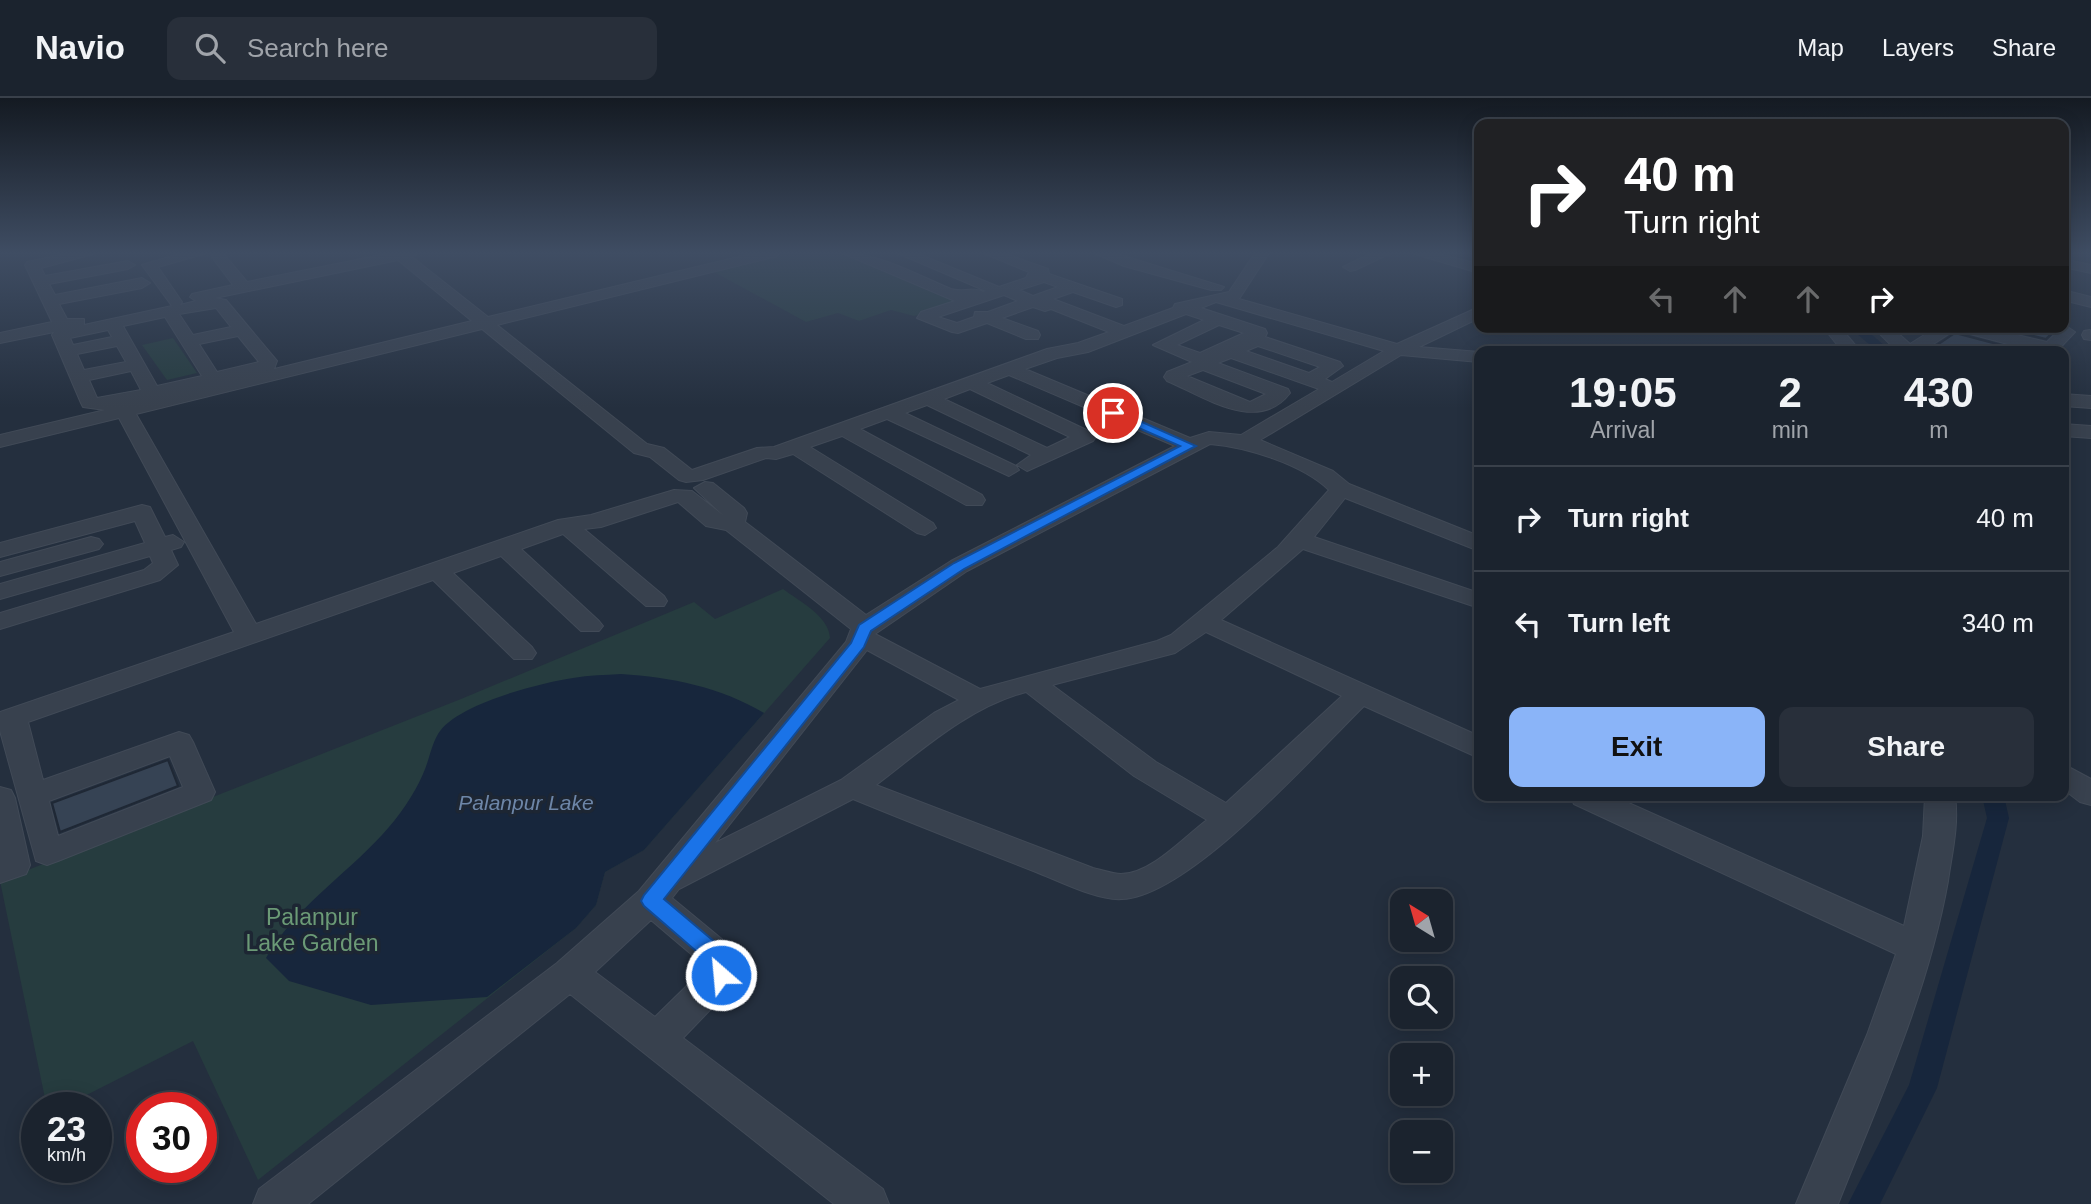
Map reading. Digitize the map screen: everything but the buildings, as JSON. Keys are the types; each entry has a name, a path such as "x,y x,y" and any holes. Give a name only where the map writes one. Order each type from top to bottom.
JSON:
{"street":[{"path":"52,305 62,325"},
{"path":"150,305 153,310 189,341 214,379"},
{"path":"153,305 153,310"},
{"path":"175,305 60,335 92,405 152,393 189,390 214,379 258,369 269,363 220,305"},
{"path":"0,338 62,325 197,305"},
{"path":"463,305 640,449 638,458 685,486 714,521 733,524 854,617 863,633 978,699"},
{"path":"0,441 125,411 189,390 560,305"},
{"path":"960,305 925,318 955,329 1038,305"},
{"path":"967,305 1032,335"},
{"path":"1047,305 1111,332"},
{"path":"32,796 179,742 200,793 47,853 32,796 6,720 504,546 571,524 593,522 685,486 777,459 785,449 1053,353 1082,348 1111,332 1183,305"},
{"path":"1245,305 1264,313 1294,318 1398,350 1474,357"},
{"path":"1179,306 1219,319"},
{"path":"2069,311 2091,316"},
{"path":"1245,441 1322,384 1474,314"},
{"path":"113,323 152,393"},
{"path":"189,341 242,330"},
{"path":"1888,333 1902,346"},
{"path":"1921,346 1947,333 1999,344 2053,341"},
{"path":"1933,346 1947,333"},
{"path":"1975,333 1999,344"},
{"path":"2036,333 2053,341"},
{"path":"66,352 122,340"},
{"path":"1202,363 1281,395 1251,409 1172,377 1202,363 1229,351 1258,340 1334,366 1322,384"},
{"path":"1229,351 1322,384"},
{"path":"1204,391 1290,351"},
{"path":"78,377 136,365"},
{"path":"1010,369 1190,446"},
{"path":"887,412 1018,468 1086,437 972,383"},
{"path":"928,398 1048,456"},
{"path":"2069,400 2089,400"},
{"path":"125,411 249,635"},
{"path":"843,428 974,500"},
{"path":"2069,430 2091,432"},
{"path":"297,1196 569,973 660,891 863,633 959,566 1209,438 1245,441 1326,475 1341,489 1474,542"},
{"path":"785,449 925,528"},
{"path":"660,891 852,787 944,719 978,699 1030,682 1166,647 1280,562 1341,489"},
{"path":"142,512 166,565 163,569 104,589 6,619 1,573 91,545 142,512"},
{"path":"571,524 655,601"},
{"path":"1,573 91,545 158,546 194,536"},
{"path":"1300,540 1474,599"},
{"path":"91,545 104,589"},
{"path":"504,546 590,626"},
{"path":"437,570 523,653"},
{"path":"1203,622 1474,746"},
{"path":"1030,682 1154,775 1229,819"},
{"path":"852,787 1088,879 1121,887 1147,881 1165,870 1229,819 1362,694"},
{"path":"2069,778 2091,794"},
{"path":"0,798 14,865 0,871"},
{"path":"1596,801 1915,947"},
{"path":"1817,1204 1902,994 1931,889 1942,813 1941,801"},
{"path":"657,1040 721,975 724,967 722,960 660,891"},
{"path":"569,973 868,1204"}],"green space":[{"path":"774,305 951,305 914,316 891,310 859,321 838,313 806,322"},
{"path":"173,338 197,373 167,380 142,345"},
{"name":"Palanpur Lake Garden","path":"783,589 819,616 830,638 644,850 605,872 596,905 576,928 258,1180 193,1041 93,1092 44,1092 0,881 461,699 694,602 715,619"}],"water":[{"name":"Palanpur Lake","path":"621,674 695,685 730,696 764,713 644,850 605,872 596,905 576,928 487,997 371,1005 289,981 266,958 277,940 305,908 394,821 415,790 438,734 448,723 480,704 521,690 579,677"}],"waterway":[{"path":"1862,333 1879,346"},
{"path":"1864,1204 1923,1088 1998,818 1994,801"}],"route":[{"path":"721,975 724,967 722,960 651,901 670,881 858,644 864,628 959,566 1190,446 1113,413"}]}
